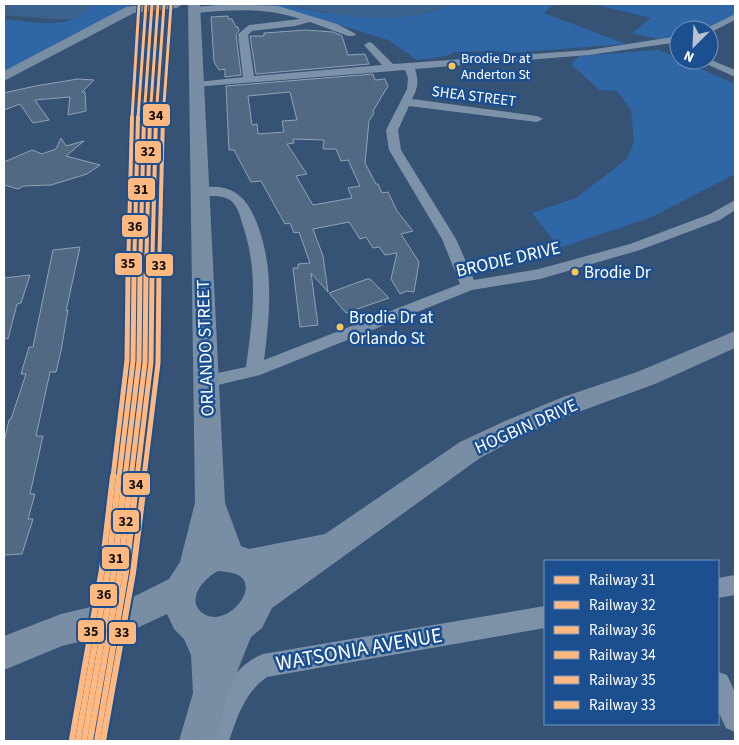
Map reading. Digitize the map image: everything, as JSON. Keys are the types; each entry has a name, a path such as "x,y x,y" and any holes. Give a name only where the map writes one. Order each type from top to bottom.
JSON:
{"street":[{"path":"4,77 131,10 171,4 194,9 235,7 270,8 289,11 334,26 351,34"},
{"name":"ORLANDO STREET","path":"188,579 210,503 205,382 198,84 194,9"},
{"path":"719,25 735,17"},
{"path":"249,79 243,34 245,31 249,28 295,23 309,19"},
{"path":"198,84 390,67 547,56 669,41"},
{"path":"663,42 669,45"},
{"path":"369,45 390,67"},
{"path":"409,66 413,84 392,130 395,150 449,239 469,286"},
{"path":"719,67 735,74"},
{"name":"SHEA STREET","path":"406,102 538,119"},
{"path":"200,192 216,191 235,197 242,203 258,242 262,271 262,304 254,371"},
{"name":"BRODIE DRIVE","path":"205,382 254,371 469,286 540,274 628,249 715,217 735,204"},
{"name":"HOGBIN DRIVE","path":"261,597 470,450 514,428 572,404 646,378 735,339"},
{"name":"ORLANDO STREET","path":"210,503 239,560"},
{"name":"HOGBIN DRIVE","path":"239,560 335,546"},
{"path":"4,653 61,630 137,612 188,579 205,562 217,557 239,560 260,578 261,597 257,608 250,618 239,626 226,631 212,632 193,625 137,612"},
{"path":"188,579 180,602 182,614 193,625 208,655 209,697"},
{"path":"719,588 735,585"},
{"name":"WATSONIA AVENUE","path":"216,741 236,692 254,671 263,666 544,617"},
{"path":"198,741 209,697 239,626"},
{"path":"719,686 735,719"}],"shaded area":[{"path":"4,4 99,4 92,6 76,18 63,19 4,15"},
{"path":"99,4 133,5 72,35 4,73 4,19 57,23 73,19"},
{"path":"204,4 281,4 323,13 425,14 456,4 554,4 544,13 626,44 509,53 494,51 454,52 447,56 417,60 388,40 284,8 212,6"},
{"path":"281,4 456,4 410,16 373,18 316,11"},
{"path":"593,4 735,4 735,17 719,25 719,20 669,20 669,38 657,39 632,33 651,18"},
{"path":"659,50 669,54 669,70 704,70 735,84 735,174 652,217 559,248 532,213 576,198 627,159 634,142 631,110 617,91 599,90 571,64 580,56"}],"building":[{"path":"228,16 228,19 232,19 239,31 236,34 241,75 225,77 225,69 219,70 214,62 211,17"},
{"path":"306,30 333,32 342,36 348,55 365,54 369,64 256,74 250,36"},
{"path":"373,74 375,80 385,79 388,86 369,121 365,163 382,193 388,192 397,211 413,231 401,234 419,262 414,292 407,291 400,294 391,279 397,253 385,255 379,247 373,248 366,237 360,239 349,222 313,229 323,256 328,292 311,273 318,325 300,327 293,268 298,268 298,264 310,263 299,232 294,233 290,223 285,224 261,181 251,182 234,150 229,150 226,86","holes":["290,92 297,120 282,121 284,132 258,134 257,124 252,125 248,96","293,139 324,140 323,149 336,149 341,161 348,160 360,186 348,188 352,198 313,205 296,176 307,174 287,144 294,143"]},
{"path":"78,79 94,80 82,92 85,92 86,111 68,115 70,97 35,100 49,120 33,123 20,104 4,110 4,93"},
{"path":"61,138 66,146 84,141 66,156 100,165 87,174 51,185 23,186 18,189 4,185 4,162 32,150 42,154 56,149"},
{"path":"80,247 66,311 68,310 61,351 56,372 50,372 36,436 43,436 30,494 35,494 28,519 33,519 22,554 4,555 4,442 9,420 11,419 26,374 21,374 29,347 33,347 53,250"},
{"path":"30,275 21,303 17,304 8,339 4,338 4,278"},
{"path":"370,279 389,298 346,313 329,293"}],"rail line":[{"name":"35","path":"72,739 102,569 127,360 130,146 139,4"},
{"name":"36","path":"78,740 108,570 133,361 136,146 146,4"},
{"name":"31","path":"84,741 114,571 139,361 142,146 152,4"},
{"name":"32","path":"90,741 120,572 145,362 148,146 158,4"},
{"name":"34","path":"97,741 126,572 151,362 154,147 164,5"},
{"name":"33","path":"103,741 133,573 158,363 161,147 171,5"}],"place":[{"name":"Brodie Dr at Anderton St","path":"452,66"},
{"name":"Brodie Dr","path":"575,272"},
{"name":"Brodie Dr at Orlando St","path":"340,327"}]}
